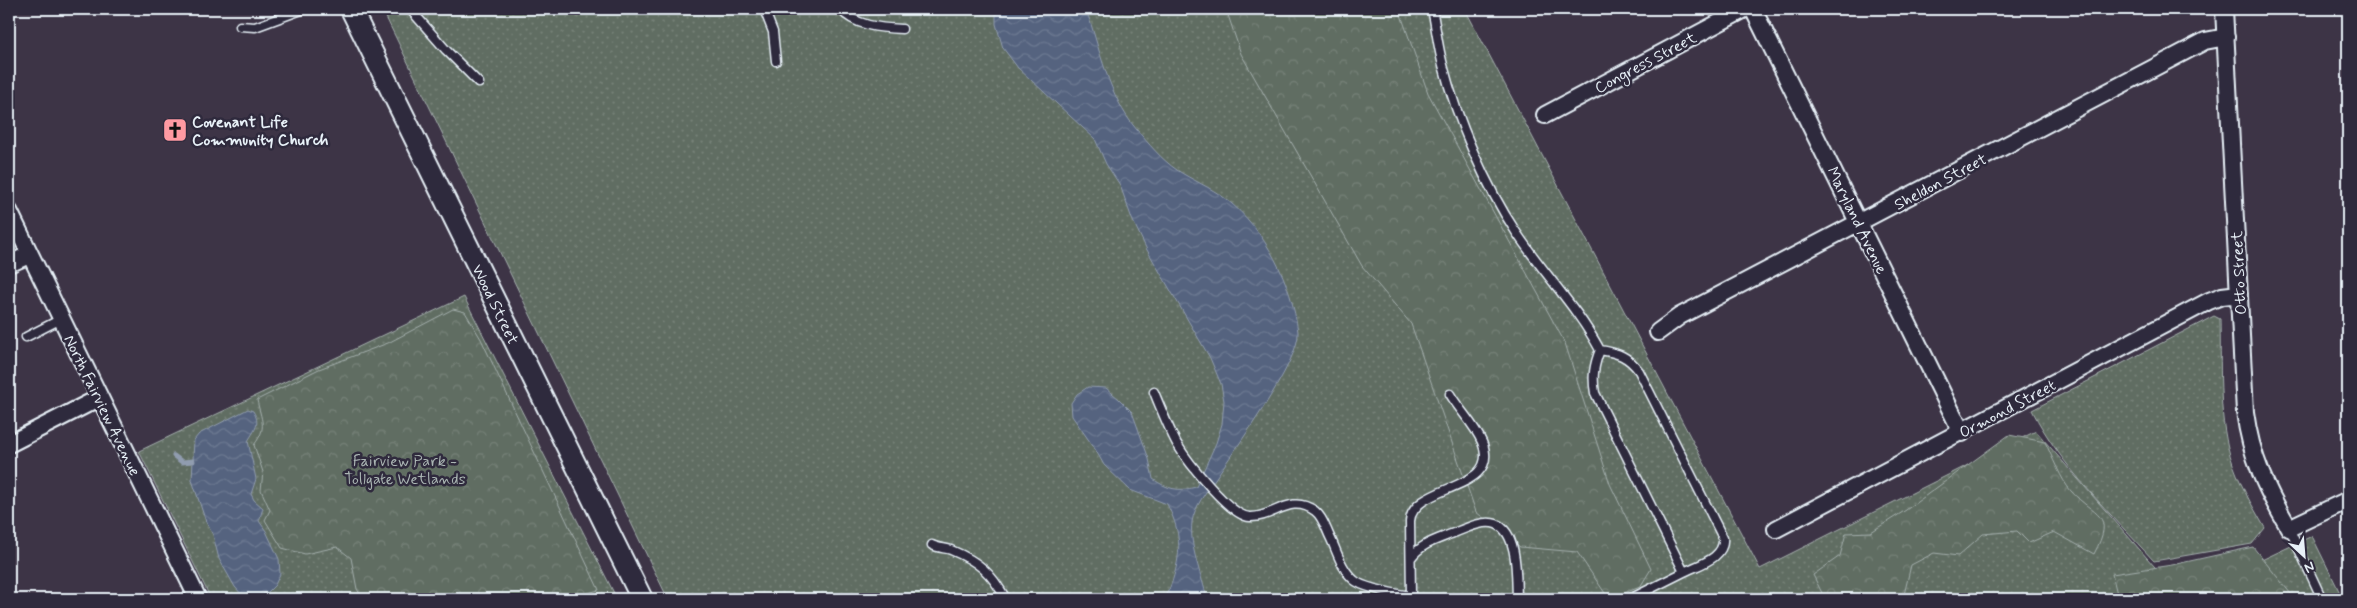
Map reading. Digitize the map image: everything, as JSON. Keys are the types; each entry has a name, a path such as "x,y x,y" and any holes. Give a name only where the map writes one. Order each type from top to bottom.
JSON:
{"street":[{"name":"Wood Street","path":"351,9 642,599"},
{"name":"Congress Street","path":"1545,115 1745,9"},
{"name":"Maryland Avenue","path":"1753,9 1962,432"},
{"name":"Otto Street","path":"2224,9 2245,412 2249,440 2268,492 2289,528"},
{"name":"Sheldon Street","path":"1658,332 1680,316 2205,41 2226,37"},
{"name":"North Fairview Avenue","path":"9,211 198,599"},
{"path":"9,264 29,254"},
{"name":"Ormond Street","path":"1776,529 2209,301 2222,296 2240,294"},
{"path":"9,444 99,398"},
{"path":"2289,528 2348,500"}],"lane":[{"path":"240,26 255,27 304,9"},
{"path":"410,9 479,83"},
{"path":"764,9 772,32 776,61"},
{"path":"840,9 846,16 863,24 902,29"},
{"path":"1432,9 1443,66 1464,126 1489,181 1515,231 1535,260 1574,307 1600,350 1619,354 1631,360 1639,371 1723,538 1724,545 1720,553 1630,599"},
{"path":"26,337 61,320"},
{"path":"1600,350 1592,380 1595,393 1684,572"},
{"path":"1154,392 1177,444 1196,470 1232,510 1247,517 1257,517 1293,504 1312,509 1323,522 1341,562 1354,580 1363,585 1412,598 1410,521 1414,510 1427,498 1478,473 1484,465 1486,458 1483,444 1474,426 1450,394"},
{"path":"1411,558 1420,548 1454,533 1485,524 1495,524 1504,531 1511,542 1515,560 1517,599"},
{"path":"2289,528 2322,599"},
{"path":"932,545 950,550 975,561 989,572 1006,599"}],"green space":[{"path":"382,9 1465,9 1760,569 2036,431 2182,598 2312,536 2343,599 668,599"},
{"path":"1226,9 1399,9 1428,93 1565,343 1610,484 1651,569 1640,587 1609,599 1577,552 1520,547 1476,512 1411,324 1362,266 1241,54"},
{"name":"Fairview Park - Tollgate Wetlands","path":"464,297 617,599 211,599 139,451"},
{"name":"Fairview Park - Tollgate Wetlands","path":"453,309 465,312 481,339 599,590 565,599 363,599 357,589 351,558 337,547 305,554 282,548 265,520 270,510 261,490 263,472 254,445 262,428 262,418 257,400 319,369 388,343"},
{"path":"2214,316 2220,319 2221,388 2226,439 2237,474 2265,528 2252,544 2154,561 2104,508 2072,470 2057,451 2032,410"},
{"path":"2009,435 2045,442 2067,486 2100,517 2103,523 2103,530 2094,554 2054,532 2029,543 2017,531 1983,534 1958,556 1934,553 1911,565 1903,599 1825,599 1813,575 1840,556 1846,533 1871,532 1906,510"},
{"path":"2253,547 2295,599 2118,598 2112,574 2172,565"}],"water":[{"path":"996,9 1086,9 1106,72 1127,117 1151,146 1171,166 1220,195 1240,211 1264,241 1283,276 1290,295 1298,332 1296,345 1289,363 1250,428 1201,499 1193,516 1192,541 1207,599 1162,599 1172,583 1179,545 1177,529 1167,504 1130,490 1104,465 1072,416 1071,403 1077,394 1088,387 1106,388 1132,412 1149,459 1153,479 1168,487 1184,489 1196,487 1216,443 1222,424 1224,401 1221,384 1210,358 1147,250 1132,219 1120,185 1106,164 1095,139 1018,68 1003,48 996,24"},
{"path":"248,409 253,411 257,419 255,430 248,441 256,479 251,494 254,500 263,508 259,521 266,531 279,559 280,574 275,585 258,599 249,599 243,596 235,587 219,559 213,535 206,522 192,480 194,440 199,434"}],"waterway":[{"path":"174,456 182,462 193,461"},
{"path":"265,595 269,599"}],"place":[{"name":"Covenant Life Community Church","path":"175,130"}]}
